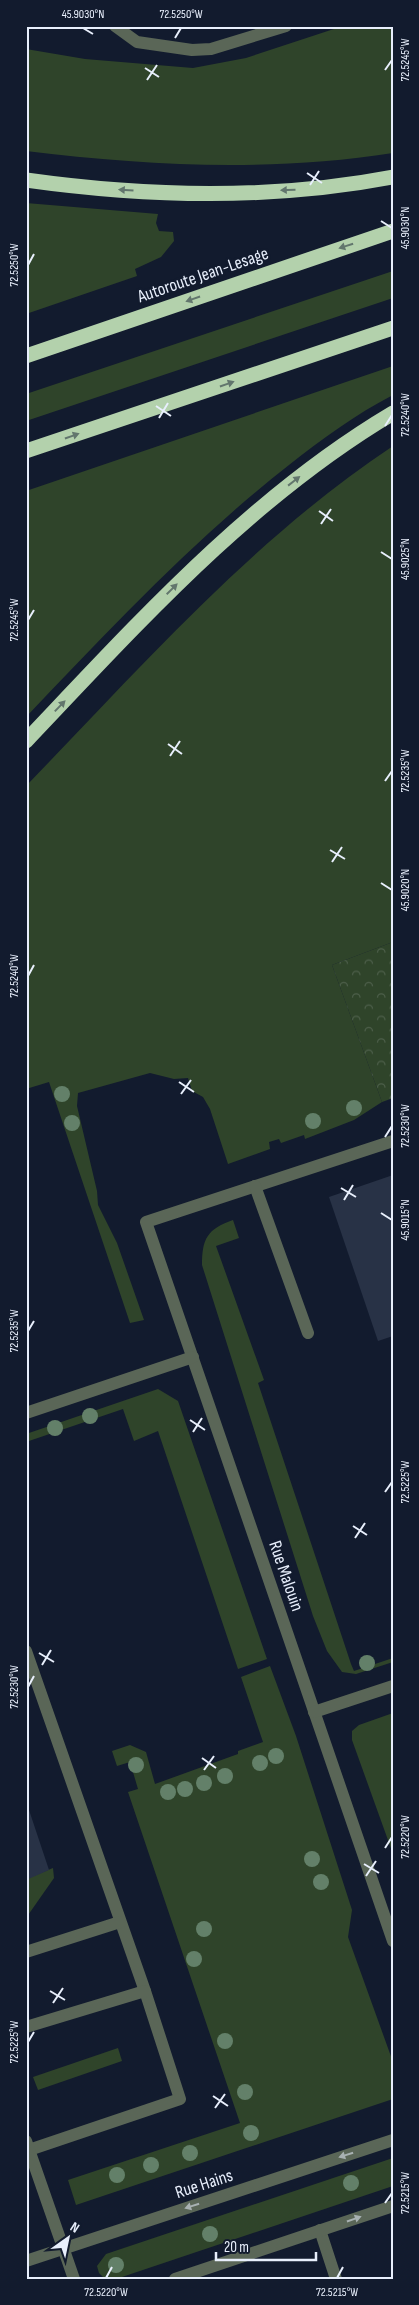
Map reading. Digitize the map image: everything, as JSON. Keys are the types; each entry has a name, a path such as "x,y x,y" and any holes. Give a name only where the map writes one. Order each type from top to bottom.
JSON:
{"highway":[{"path":"26,180 92,187 190,193 308,189 393,177"},
{"name":"Autoroute Jean-Lesage","path":"26,356 393,231"},
{"path":"26,451 393,328"},
{"path":"26,741 159,602 230,534 313,467 393,413"}],"street":[{"path":"115,26 137,42 192,50 211,48 286,26"},
{"path":"308,1333 255,1186 393,1141"},
{"name":"Rue Malouin","path":"255,1186 146,1222 393,1941"},
{"path":"26,1414 193,1357"},
{"path":"26,1651 145,1991 180,2099 27,2147 74,2279"},
{"path":"314,1712 393,1686"},
{"path":"26,1952 120,1922"},
{"path":"26,2027 145,1991"},
{"name":"Rue Hains","path":"26,2262 393,2140"},
{"path":"175,2279 393,2206"},
{"path":"320,2230 336,2279"}],"green space":[{"path":"343,26 393,26 393,153 301,163 210,165 118,160 26,151 26,49 85,59 193,68 246,58"},
{"path":"26,203 158,214 156,223 159,231 173,232 174,241 161,257 135,269 137,276 26,314"},
{"path":"393,271 393,298 26,421 26,394"},
{"path":"393,366 393,395 379,402 314,446 219,524 153,586 26,717 26,491"},
{"path":"393,446 393,942 332,965 382,1102 354,1120 305,1139 304,1135 281,1143 279,1139 269,1142 270,1149 228,1164 210,1109 203,1097 192,1091 188,1078 174,1079 150,1073 78,1093 77,1106 97,1191 98,1205 117,1243 144,1320 130,1323 49,1082 26,1089 26,786 156,650 246,563 293,521 342,482"},
{"path":"393,942 393,1098 382,1102 332,965"},
{"path":"233,1220 239,1238 216,1246 264,1380 258,1383 351,1664 354,1671 393,1658 393,1662 356,1674 342,1672 327,1651 313,1616 202,1265 203,1248 208,1236 217,1227"},
{"path":"158,1389 178,1401 267,1659 238,1669 158,1431 134,1441 123,1409 26,1442 26,1434"},
{"path":"270,1666 296,1736 352,1910 348,1937 393,2062 393,2099 76,2205 68,2180 240,2123 128,1792 138,1789 130,1762 117,1766 112,1751 130,1745 146,1752 155,1784 238,1754 238,1751 263,1742 241,1677"},
{"path":"393,1713 393,1854 352,1740 352,1731 359,1725"},
{"path":"53,1868 54,1878 26,1918 26,1879"},
{"path":"118,2048 122,2061 38,2090 33,2077"},
{"path":"393,2158 393,2186 116,2279 105,2279 99,2273 97,2266 106,2254"}],"building":[{"path":"393,1175 393,1336 378,1341 329,1197"},
{"path":"26,1801 49,1870 26,1880"}]}
